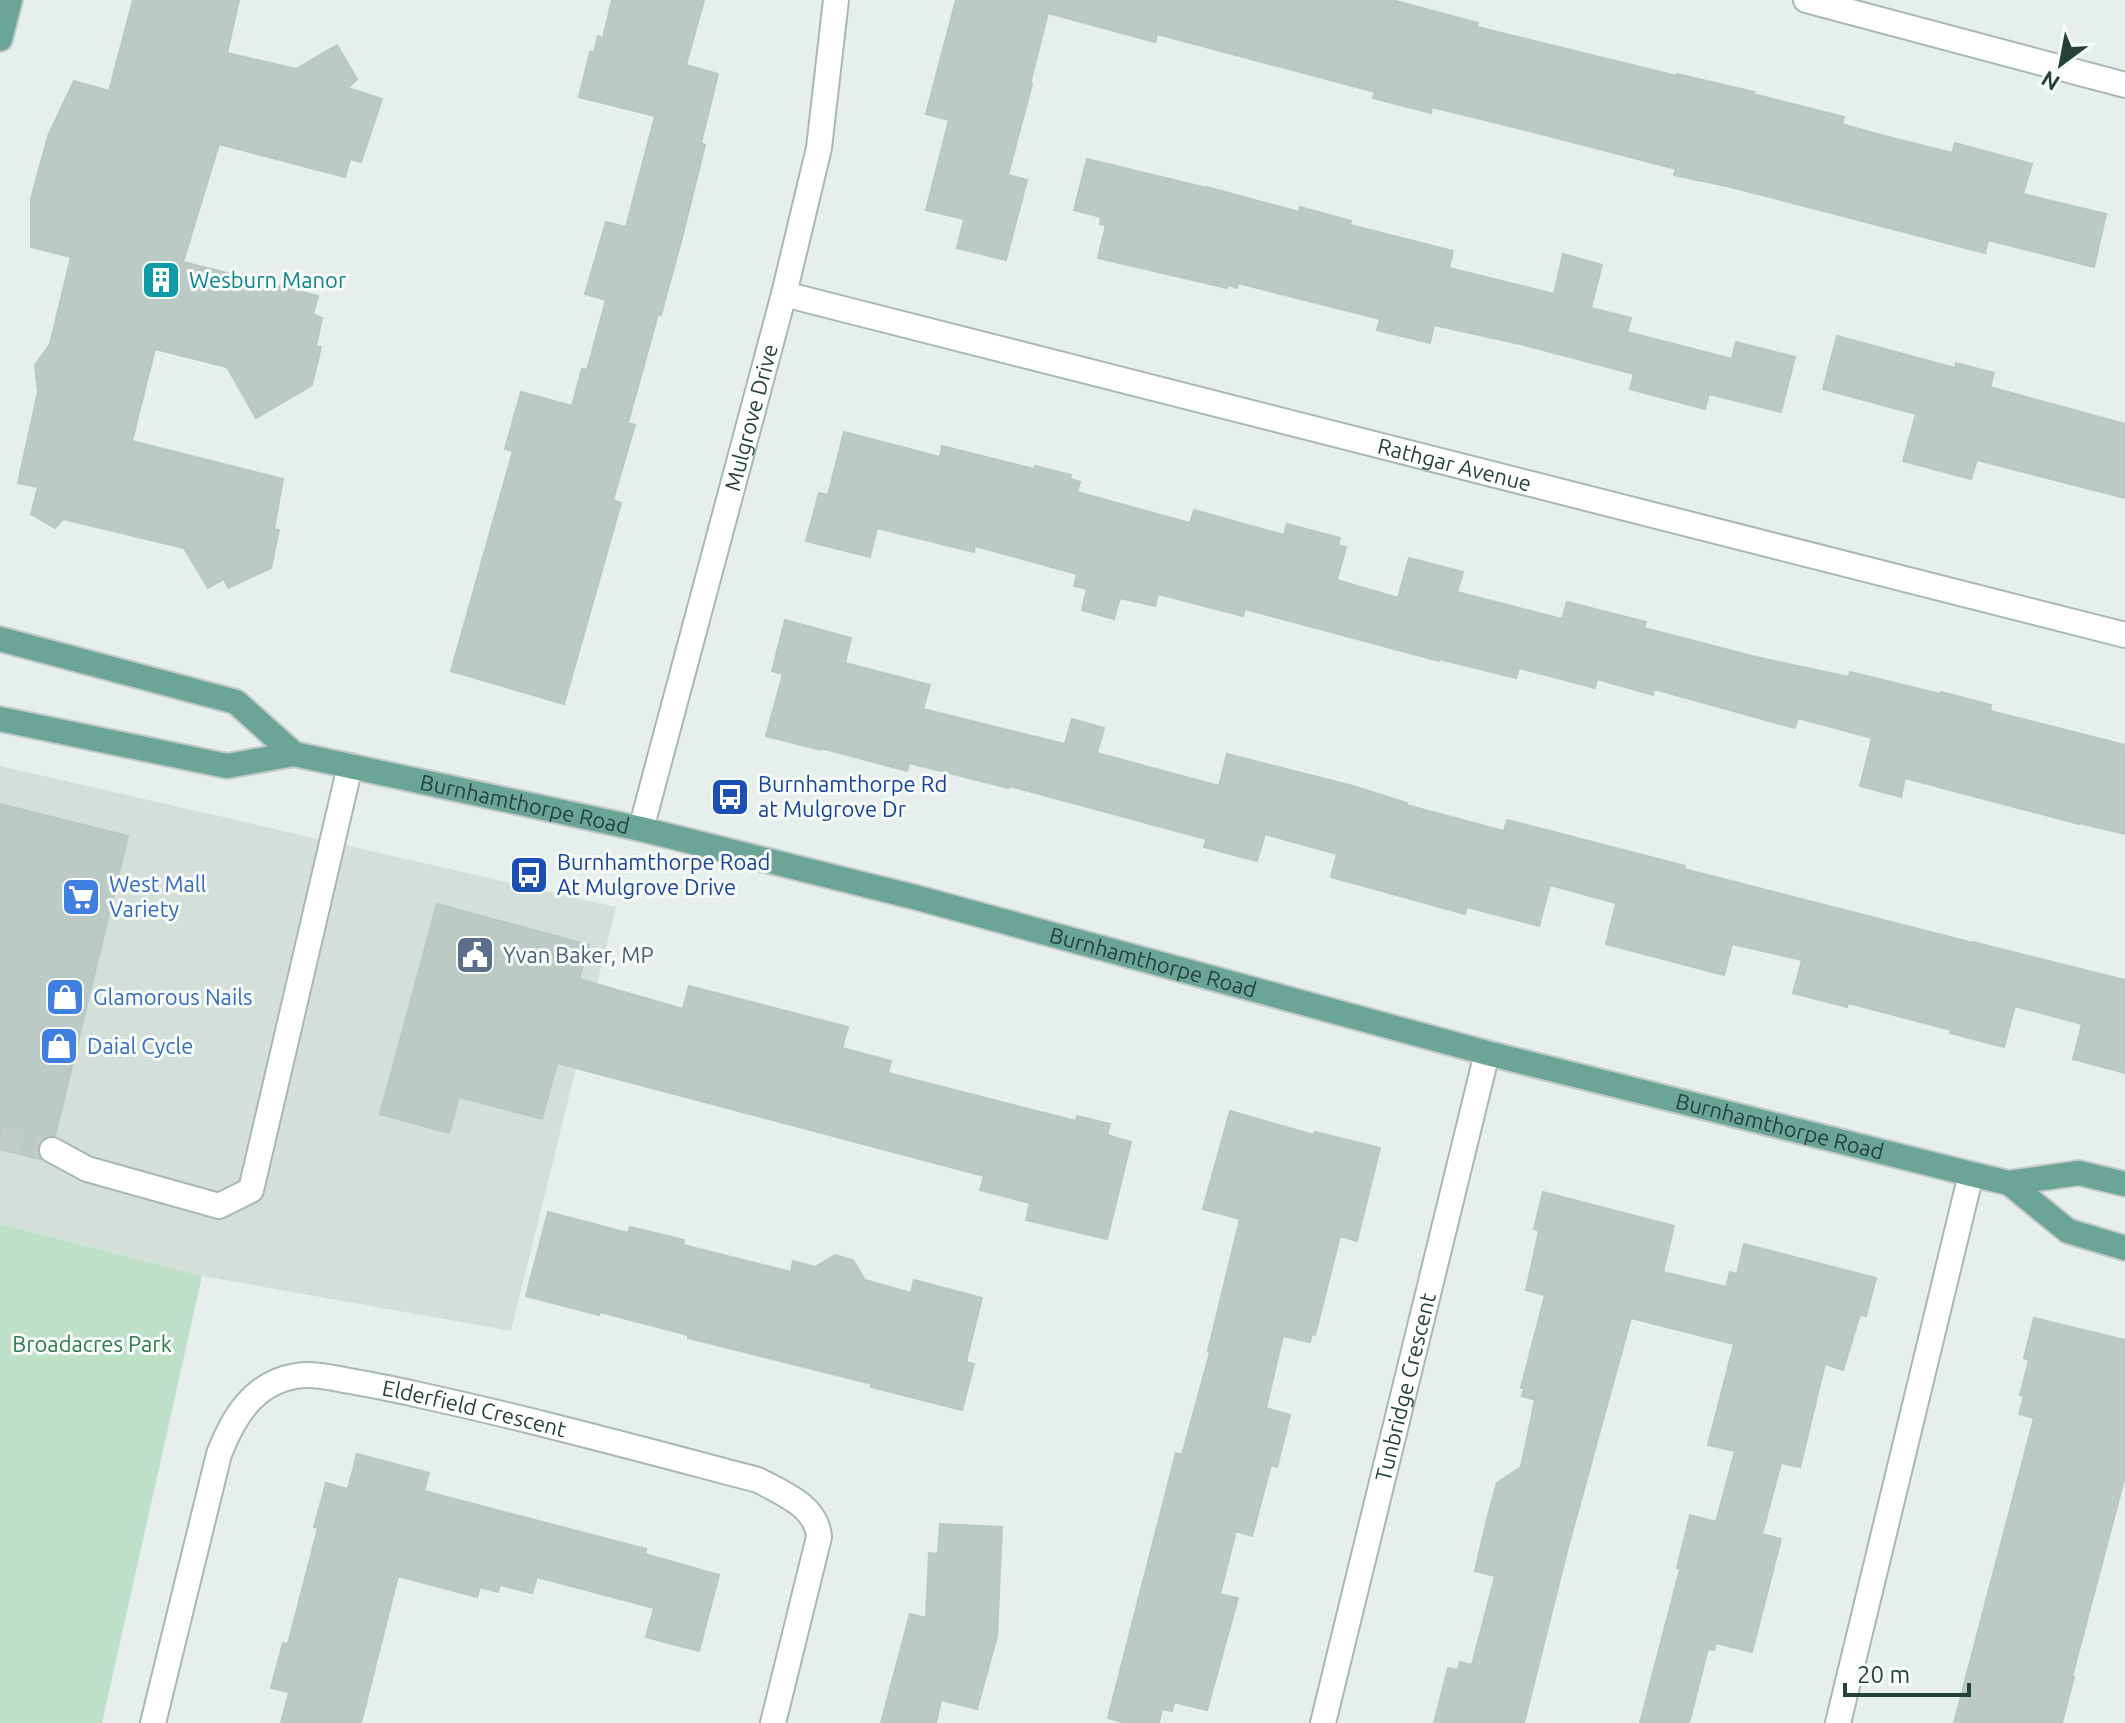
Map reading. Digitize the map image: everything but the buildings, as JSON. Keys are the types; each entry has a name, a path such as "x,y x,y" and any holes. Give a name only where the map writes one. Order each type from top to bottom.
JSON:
{"main road":[{"path":"0,39 10,0"},
{"name":"Burnhamthorpe Road","path":"0,639 236,702 294,754"},
{"name":"Burnhamthorpe Road","path":"0,719 227,766 294,754 641,829 918,898 1487,1053 1971,1174 2009,1183 2079,1173 2125,1184"},
{"name":"Burnhamthorpe Road","path":"2009,1183 2068,1231 2125,1248"}],"street":[{"name":"Mulgrove Drive","path":"641,829 784,294 819,148 836,0"},
{"path":"1806,0 2125,85"},
{"name":"Rathgar Avenue","path":"784,294 2125,635"},
{"path":"52,1150 87,1169 219,1206 251,1190 350,766"},
{"name":"Tunbridge Crescent","path":"1323,1723 1487,1053"},
{"path":"1838,1723 1971,1174"},
{"name":"Elderfield Crescent","path":"153,1723 219,1454 229,1427 246,1404 261,1391 283,1379 313,1375 487,1409 758,1480 806,1508 815,1519 819,1537 773,1723"}],"shaded area":[{"path":"0,766 616,907 511,1331 202,1276 0,1224"}],"green space":[{"name":"Broadacres Park","path":"0,1224 202,1276 102,1723 0,1723"}],"tunnel":[{"path":"0,1136 52,1150"}],"place":[{"name":"Wesburn Manor","path":"161,280"},
{"name":"Burnhamthorpe Rd at Mulgrove Dr","path":"730,797"},
{"name":"Burnhamthorpe Road At Mulgrove Drive","path":"529,875"},
{"name":"West Mall Variety","path":"81,897"},
{"name":"Yvan Baker, MP","path":"475,955"},
{"name":"Glamorous Nails","path":"65,997"},
{"name":"Daial Cycle","path":"59,1046"}]}
